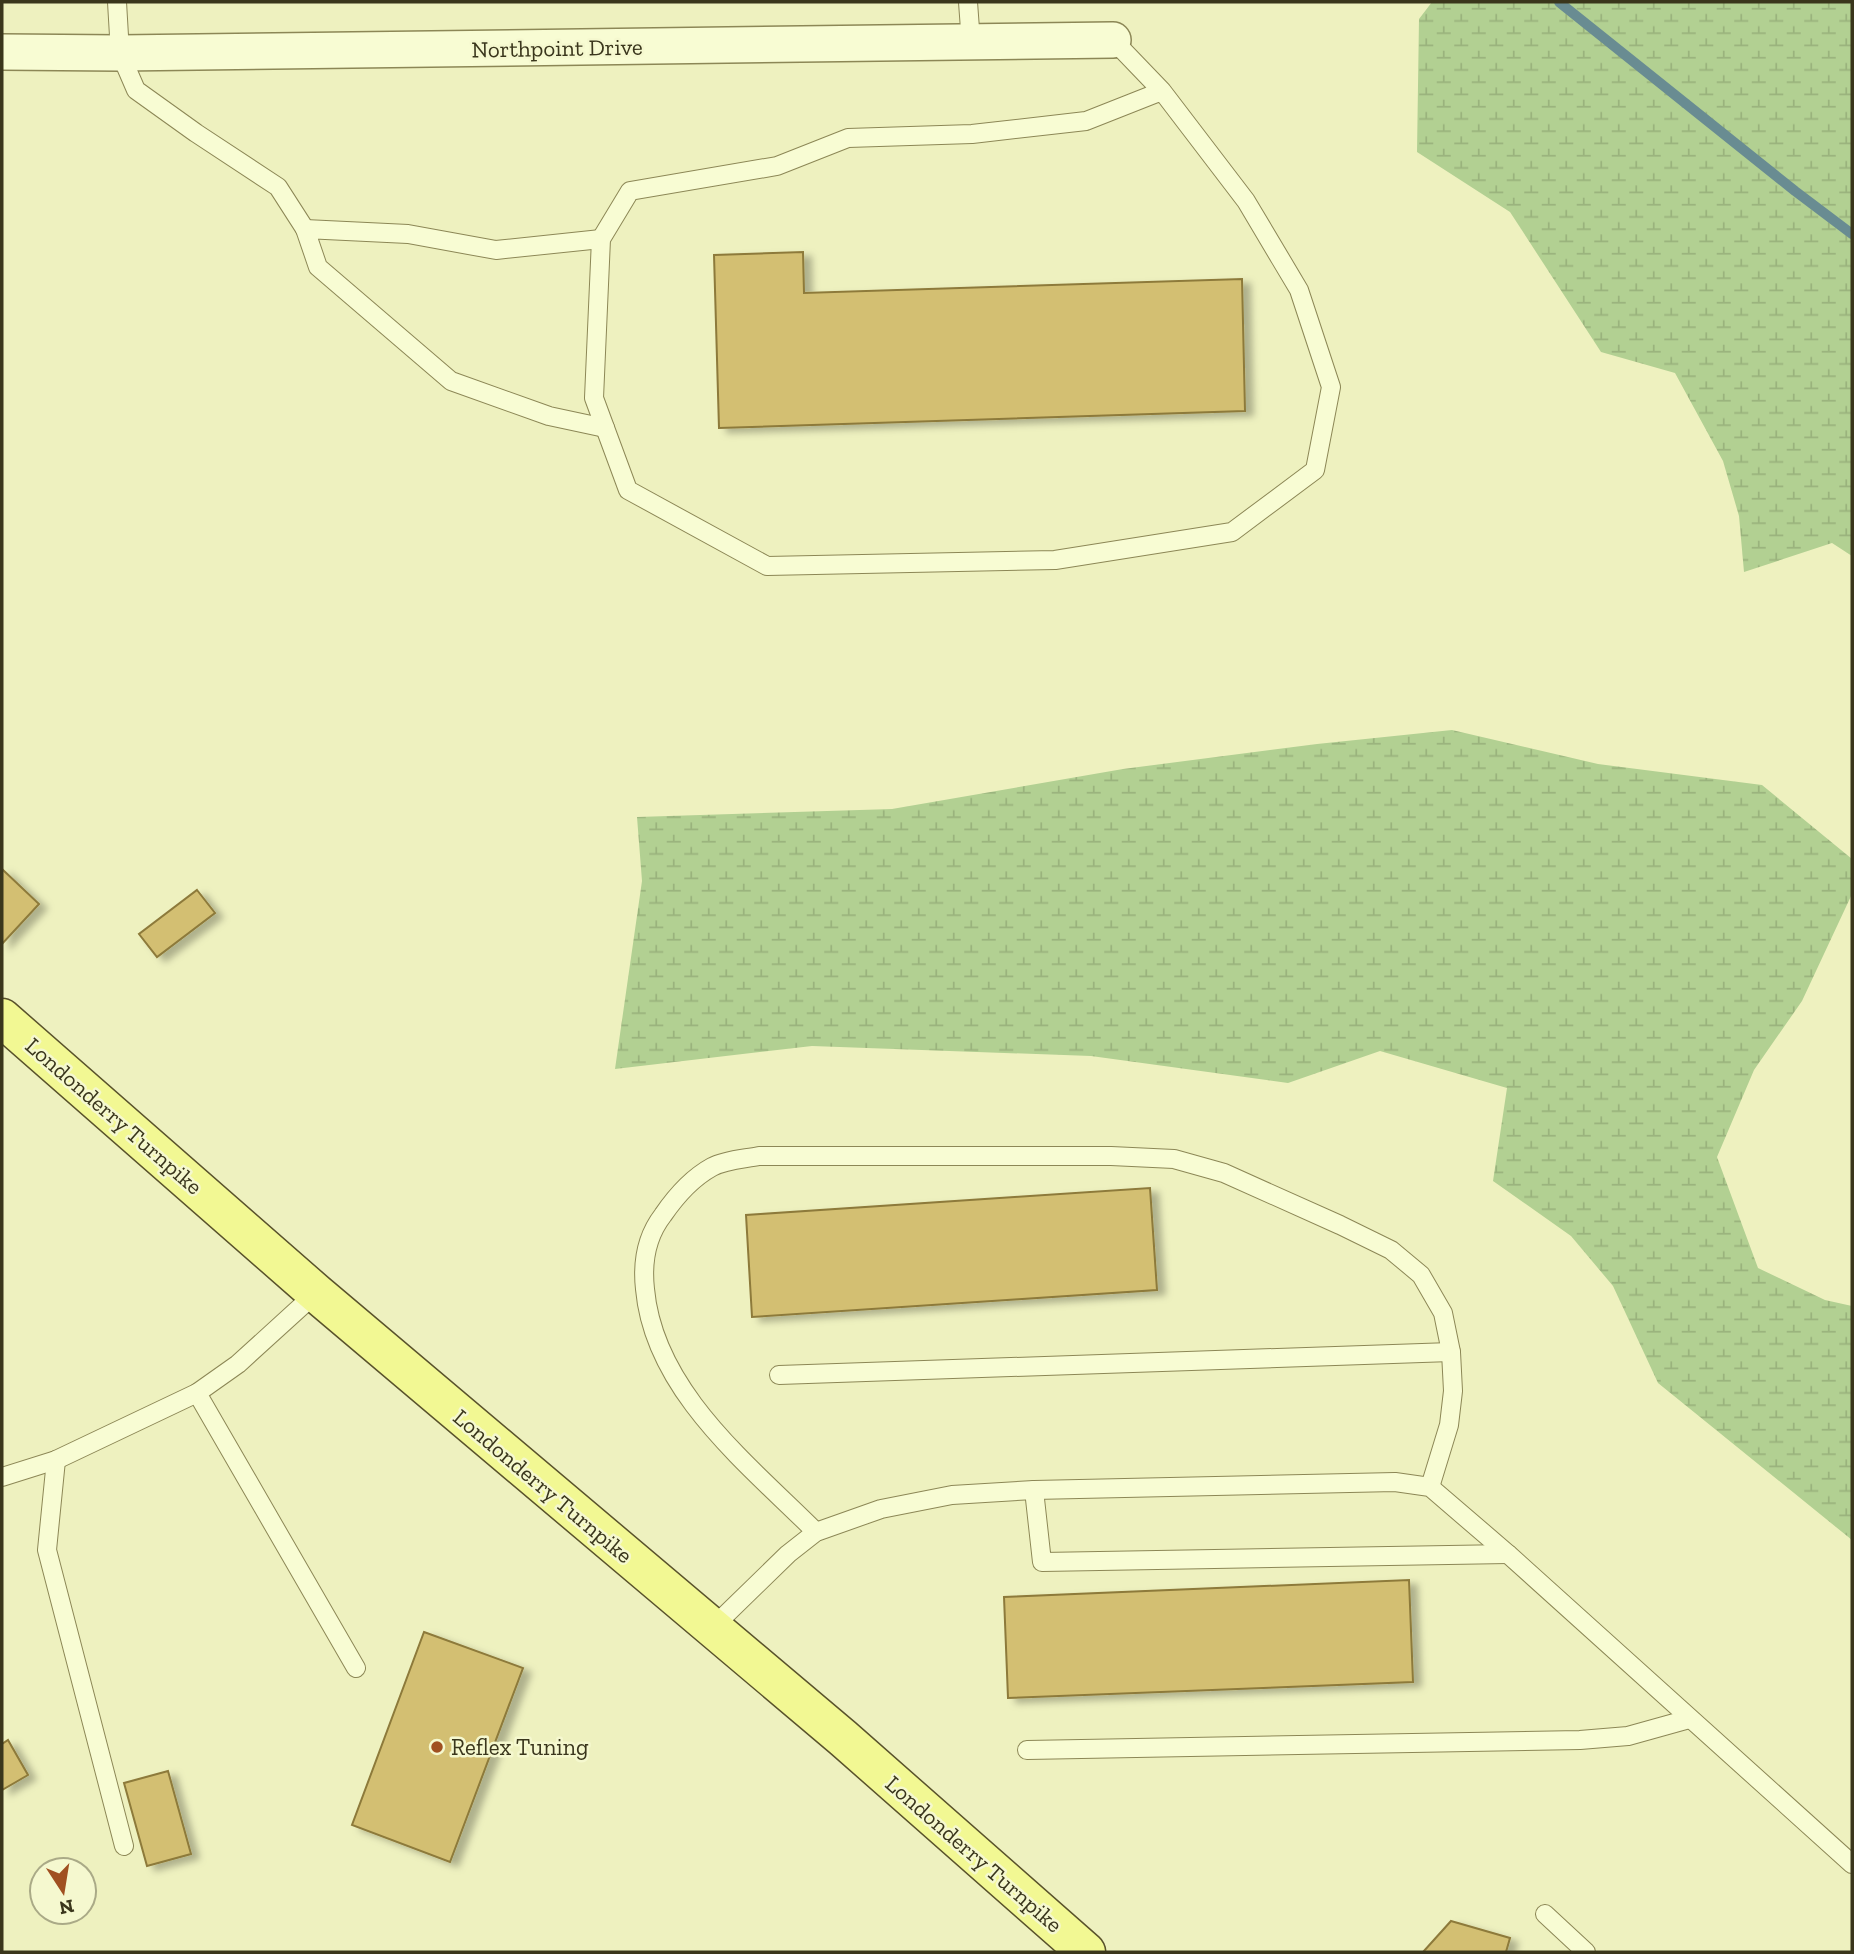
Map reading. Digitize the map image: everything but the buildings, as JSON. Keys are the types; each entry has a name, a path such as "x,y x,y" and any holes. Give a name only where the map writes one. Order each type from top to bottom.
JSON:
{"main road":[{"name":"Londonderry Turnpike","path":"2,1018 316,1293 843,1738 1086,1952"}],"street":[{"name":"Northpoint Drive","path":"2,52 120,53 1113,40"}],"lane":[{"path":"117,2 120,53 136,90 278,187 305,229 318,267 451,381 549,416 605,428"},
{"path":"968,2 971,43"},
{"path":"1113,40 1162,92 1247,201 1299,290 1331,387 1315,470 1232,532 1055,560 767,566 628,490 594,398 601,239 629,191 777,166 848,138 972,134 1086,121 1162,92"},
{"path":"305,229 408,234 496,250 601,239"},
{"path":"816,1532 714,1429 684,1390 661,1353 647,1312 643,1267 652,1230 679,1192 713,1166 758,1156 1111,1156 1174,1159 1224,1173 1391,1250 1421,1275 1443,1313 1451,1352 1453,1391 1448,1425 1430,1487"},
{"path":"2,1477 56,1460 197,1393 238,1364 316,1293"},
{"path":"779,1375 1451,1352"},
{"path":"197,1393 356,1668"},
{"path":"56,1460 47,1550 124,1846"},
{"path":"712,1628 788,1554 816,1532 881,1508 952,1495 1034,1490 1395,1482 1430,1487 1852,1864"},
{"path":"1034,1490 1042,1562 1508,1554"},
{"path":"1027,1750 1580,1740 1628,1735 1689,1719"},
{"path":"1545,1914 1586,1952"}],"green space":[{"path":"1432,2 1852,2 1852,556 1832,543 1744,572 1739,516 1723,461 1675,373 1601,352 1510,212 1417,152 1419,19"},
{"path":"1452,730 1598,764 1762,785 1852,859 1852,894 1802,1001 1754,1070 1717,1157 1758,1268 1825,1300 1852,1306 1852,1540 1658,1383 1613,1286 1571,1236 1493,1181 1507,1088 1380,1051 1288,1083 1091,1056 812,1046 615,1069 642,881 637,817 892,809 1123,769"}],"waterway":[{"path":"1559,2 1852,234"}],"place":[{"name":"Reflex Tuning","path":"437,1747"}]}
